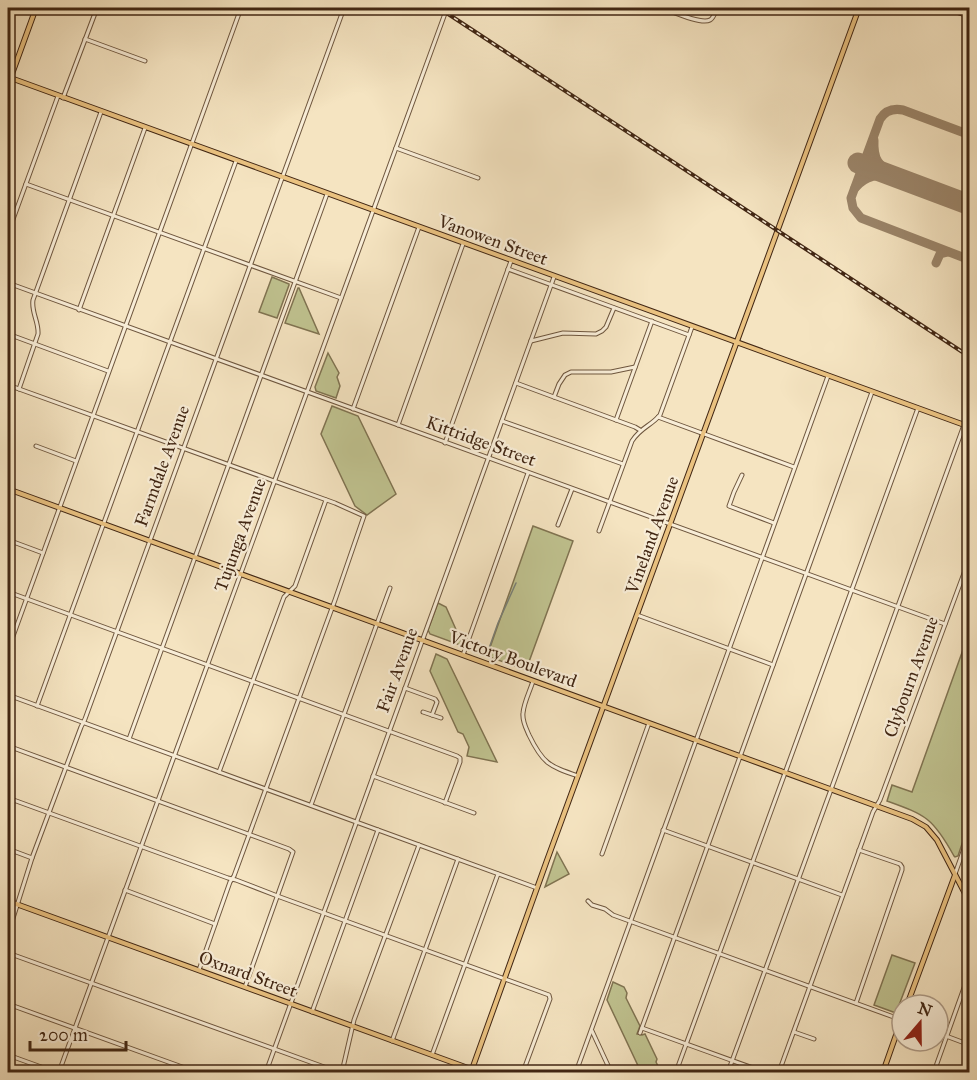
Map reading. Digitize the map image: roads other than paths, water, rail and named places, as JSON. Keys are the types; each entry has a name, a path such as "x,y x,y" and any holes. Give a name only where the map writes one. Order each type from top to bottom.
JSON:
{"main road":[{"path":"8,85 36,8"},
{"name":"Vineland Avenue","path":"472,1071 669,524 859,8"},
{"path":"945,8 969,16"},
{"name":"Vanowen Street","path":"9,78 969,427"},
{"name":"Victory Boulevard","path":"8,489 912,819 926,827 937,840 955,874 958,889 969,903"},
{"path":"911,993 955,874"},
{"path":"950,890 958,889"},
{"name":"Oxnard Street","path":"8,901 479,1072"},
{"path":"883,1072 890,1052"}],"street":[{"path":"63,98 96,8"},
{"path":"8,650 241,8"},
{"name":"Farmdale Avenue","path":"8,934 32,858 344,8"},
{"path":"380,8 389,8"},
{"name":"Tujunga Avenue","path":"59,1072 447,8"},
{"path":"662,8 701,22 709,21 717,8"},
{"path":"85,39 145,61"},
{"path":"8,233 58,96"},
{"path":"19,389 38,329 32,304 101,112"},
{"path":"79,309 146,128"},
{"path":"396,148 478,178"},
{"path":"37,706 236,160"},
{"path":"26,184 341,298"},
{"path":"129,739 327,194"},
{"path":"353,409 419,227"},
{"path":"398,425 464,243"},
{"path":"445,443 511,261"},
{"name":"Vanowen Street","path":"508,269 689,335"},
{"name":"Fair Avenue","path":"266,1072 554,277"},
{"name":"Kittridge Street","path":"8,283 945,624"},
{"path":"531,341 563,333 596,334 606,327 614,308"},
{"path":"616,420 652,321"},
{"path":"599,531 632,441 640,430 658,417 692,327"},
{"path":"8,334 108,371"},
{"path":"554,397 565,375 571,372 611,372 635,367"},
{"path":"576,1072 828,375"},
{"path":"516,383 640,430"},
{"path":"8,385 326,500 364,516 199,970"},
{"path":"640,1033 872,392"},
{"path":"676,1072 918,408"},
{"path":"658,417 794,467"},
{"path":"502,421 623,464"},
{"path":"728,1072 964,425"},
{"path":"36,446 76,461"},
{"path":"463,655 528,473"},
{"path":"742,475 729,506 774,523"},
{"path":"558,525 572,489"},
{"path":"219,772 284,597 295,586 326,500"},
{"path":"8,540 43,553"},
{"name":"Clybourn Avenue","path":"779,1072 842,895 873,812 884,790 969,557"},
{"path":"311,805 390,588"},
{"path":"8,592 457,756 460,762 445,803"},
{"path":"637,615 773,665"},
{"path":"533,681 523,712 525,726 539,755 545,761 578,776"},
{"path":"405,688 435,699 432,715"},
{"path":"8,695 537,888"},
{"path":"423,711 441,718"},
{"path":"602,854 649,722"},
{"path":"8,746 293,852 245,987"},
{"path":"373,777 474,813"},
{"path":"8,798 550,997 523,1072"},
{"path":"312,1012 378,830"},
{"path":"663,830 842,895"},
{"path":"955,874 966,843 969,841"},
{"path":"8,953 340,1072 353,1026 418,844"},
{"path":"8,849 32,858"},
{"path":"856,1003 902,870 900,864 859,849"},
{"path":"392,1041 459,859"},
{"path":"432,1055 498,874"},
{"path":"125,890 215,924"},
{"path":"588,901 613,915 890,1015"},
{"path":"950,1025 969,971"},
{"path":"8,1004 196,1072"},
{"path":"642,1028 764,1072"},
{"path":"591,1029 611,1072"},
{"path":"794,1032 814,1039"},
{"path":"950,1038 969,1045"},
{"path":"935,1070 940,1053"},
{"path":"8,1056 55,1072"}],"waterway":[{"path":"486,657 516,583"}],"railway":[{"path":"439,8 970,357"}]}
